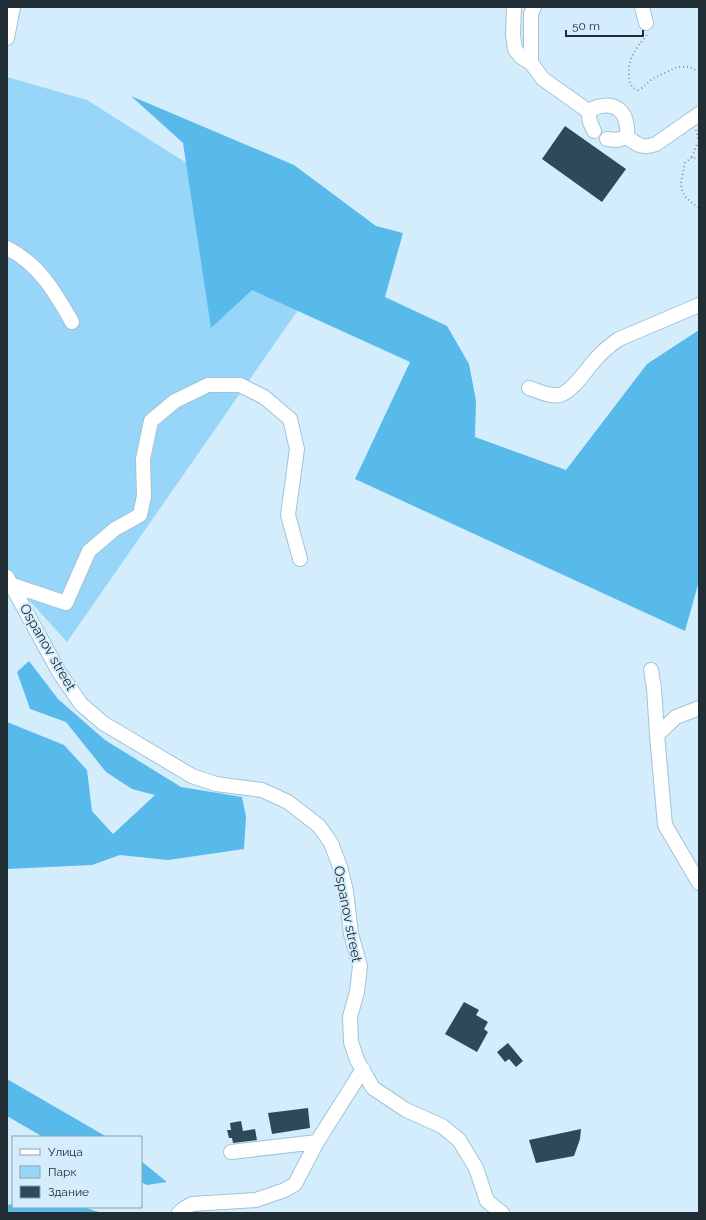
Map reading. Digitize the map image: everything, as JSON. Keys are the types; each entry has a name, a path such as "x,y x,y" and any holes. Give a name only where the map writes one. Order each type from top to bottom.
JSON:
{"street":[{"path":"7,38 13,7"},
{"path":"514,7 513,35 515,49 521,57 531,63 543,79 588,110 590,122 594,131"},
{"path":"531,63 531,14 534,7"},
{"path":"642,7 648,27"},
{"path":"588,110 596,106 606,105 617,108 625,115 628,126 627,137"},
{"path":"627,137 642,147 648,147 656,144 699,114"},
{"path":"607,139 617,140 627,137"},
{"path":"7,248 30,263 44,278 56,294 72,322"},
{"path":"530,388 549,395 558,395 565,392 573,386 607,347 619,339 699,305"},
{"path":"10,581 66,603 89,551 115,529 140,514 144,496 143,459 151,421 175,401 208,385 240,385 264,398 290,419 297,449 288,515 300,559"},
{"name":"Ospanov street","path":"10,581 59,672 81,704 103,723 192,776 216,784 262,790 288,802 318,826 327,837 331,843 340,867 346,891 351,934 360,966 357,992 350,1017 351,1042 362,1069 373,1088 406,1110 442,1126 459,1140 476,1168 487,1201 502,1213"},
{"path":"651,670 654,688 656,735 665,825 699,883"},
{"path":"656,735 676,717 699,708"},
{"path":"179,1213 192,1204 256,1200 285,1190 295,1184 317,1142 362,1069"},
{"path":"231,1152 317,1142"}],"path":[{"path":"648,27 631,57 628,66 629,83 632,88 638,90 652,79 677,67 690,67 699,72"},
{"path":"698,141 692,157 685,163 680,186 687,199 699,208"},
{"path":"692,157 699,160"}],"green space":[{"path":"7,77 87,100 335,257 67,642 7,576"}],"shaded area":[{"path":"131,96 294,165 376,226 403,233 385,297 447,326 469,364 476,401 475,437 566,470 647,364 699,330 699,581 685,631 355,479 410,362 252,290 211,328 183,143"},
{"path":"29,661 58,699 105,740 181,787 242,797 246,817 244,849 168,860 120,855 92,865 7,869 7,722 64,745 87,770 92,811 113,834 155,795 132,789 106,772 66,722 30,709 17,672"},
{"path":"7,1079 105,1136 41,1136 7,1116"},
{"path":"142,1162 167,1182 147,1185 142,1182"},
{"path":"12,1204 12,1208 86,1208 102,1213 7,1213 7,1205"}],"building":[{"path":"565,126 626,169 602,202 542,159"},
{"path":"464,1002 479,1010 476,1015 488,1022 484,1029 488,1032 477,1052 445,1034"},
{"path":"508,1043 523,1061 516,1067 509,1059 505,1062 497,1052"},
{"path":"308,1108 310,1128 272,1134 268,1113"},
{"path":"241,1121 243,1131 255,1129 257,1140 233,1143 232,1138 229,1138 227,1130 231,1130 230,1123"},
{"path":"581,1129 580,1139 574,1156 536,1163 529,1140"}]}
